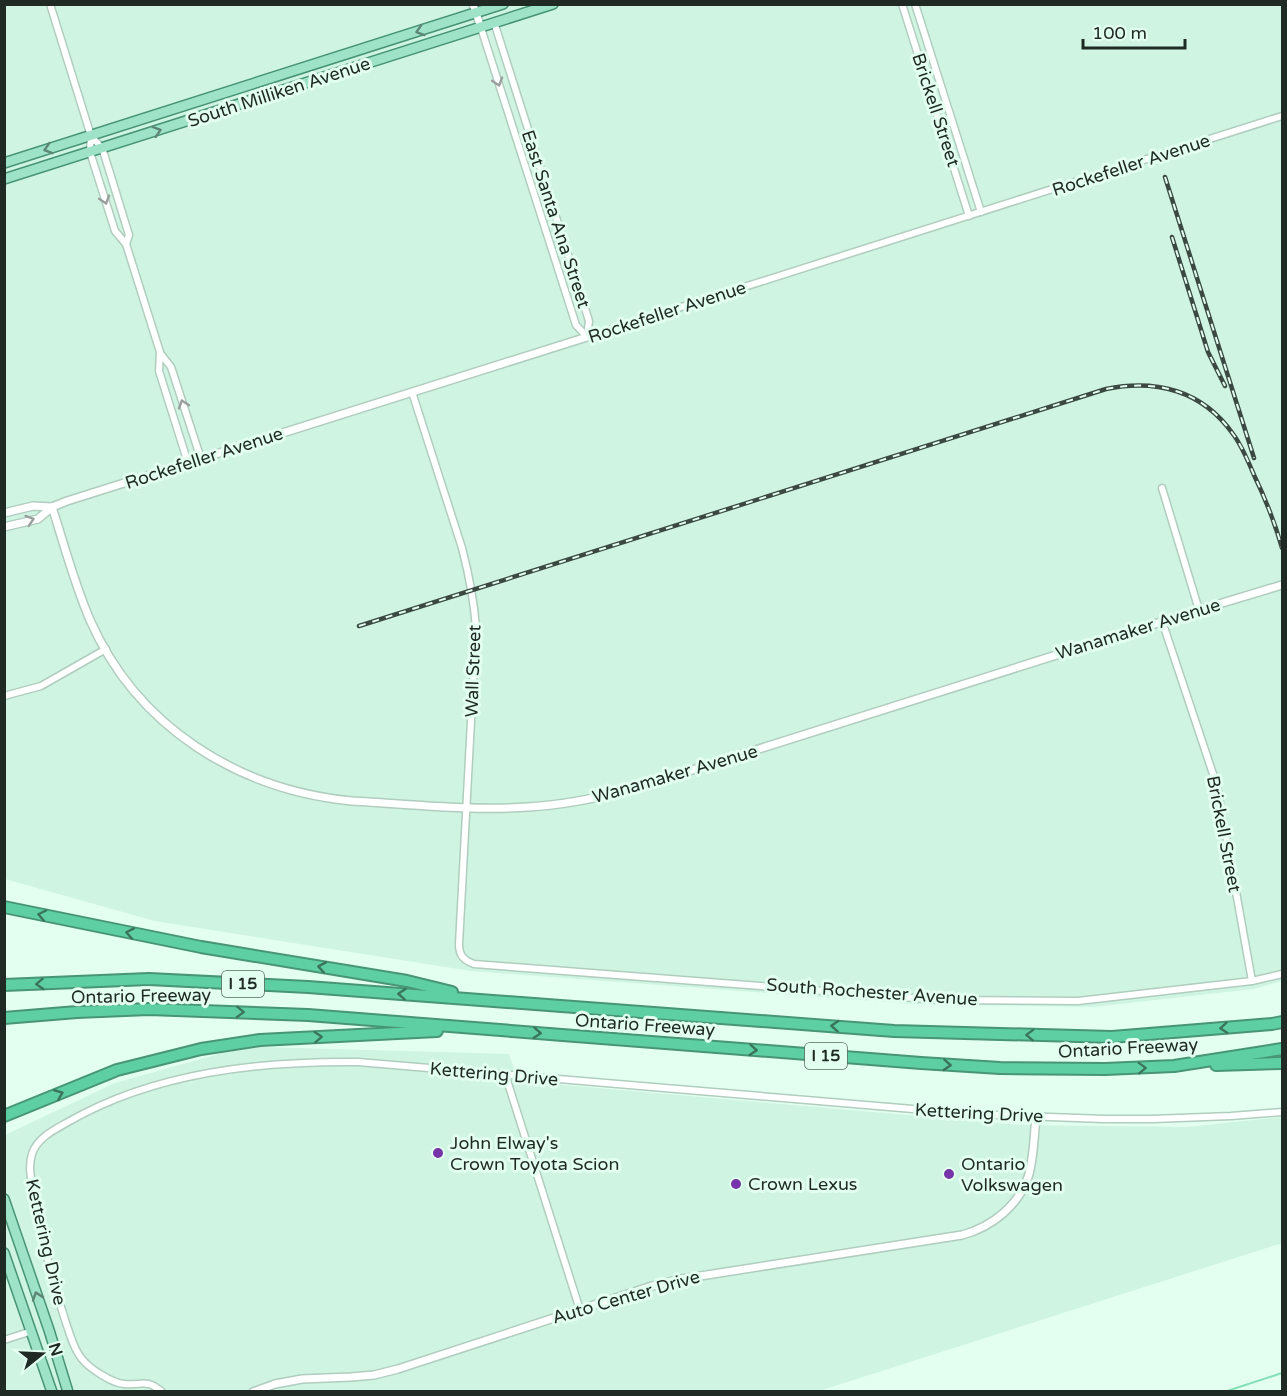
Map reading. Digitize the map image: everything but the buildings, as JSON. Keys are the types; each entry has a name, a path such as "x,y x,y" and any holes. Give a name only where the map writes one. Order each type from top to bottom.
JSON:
{"highway":[{"path":"4,907 201,947 407,981 482,999"},
{"name":"Ontario Freeway","path":"4,985 149,979 482,999 894,1031 1100,1037 1282,1022"},
{"name":"Ontario Freeway","path":"4,1018 149,1009 309,1015 1000,1068 1105,1069 1174,1066 1282,1049"},
{"path":"4,1116 117,1070 201,1048 278,1039 479,1029"},
{"path":"1174,1066 1282,1064"}],"main road":[{"name":"South Milliken Avenue","path":"4,163 475,9 503,4"},
{"name":"South Milliken Avenue","path":"4,179 553,4"},
{"path":"4,1199 68,1392"},
{"path":"4,1253 52,1392"}],"street":[{"path":"50,4 91,136 90,152 116,231 126,244 160,352 171,367 201,459"},
{"name":"Brickell Street","path":"902,4 969,216"},
{"name":"Brickell Street","path":"915,4 981,212"},
{"name":"East Santa Ana Street","path":"489,7 589,321 587,337"},
{"name":"East Santa Ana Street","path":"475,9 576,326 587,337"},
{"name":"Rockefeller Avenue","path":"4,513 33,506 52,507 1282,116"},
{"path":"91,136 102,148 129,235 126,244"},
{"path":"160,352 159,371 188,463"},
{"name":"Wall Street","path":"412,392 462,548 469,577 476,628 459,944 459,951 463,958"},
{"path":"1161,488 1199,610"},
{"name":"Rockefeller Avenue","path":"4,527 38,519 52,507"},
{"name":"Wanamaker Avenue","path":"52,507 81,596 106,649 130,685 180,735 204,752 242,773 291,791 332,799 467,808 530,807 578,801 632,789 1282,585"},
{"name":"Brickell Street","path":"1162,621 1217,786 1252,981"},
{"path":"4,696 41,686 106,649"},
{"name":"South Rochester Avenue","path":"463,958 474,964 941,1000 1078,1001 1252,981 1282,974"},
{"name":"Kettering Drive","path":"162,1392 156,1386 146,1382 124,1384 112,1380 81,1359 60,1303 48,1261 29,1165 32,1152 39,1141 50,1133 93,1109 159,1085 209,1073 265,1065 358,1062 898,1109 1036,1117 1153,1119 1282,1112"},
{"path":"505,1074 580,1310"},
{"name":"Auto Center Drive","path":"253,1392 275,1384 302,1379 374,1375 398,1369 652,1286 681,1279 971,1233 1004,1213 1021,1192 1032,1157 1036,1117"},
{"path":"4,1340 32,1331"}],"shaded area":[{"path":"4,5 1282,5 1282,981 1253,989 1093,1007 914,1004 471,971 155,921 5,879"},
{"path":"261,1047 509,1054 518,1081 1022,1125 1187,1127 1282,1117 1282,1243 819,1391 5,1392 5,1135 115,1083 226,1052"}],"waterway":[{"path":"1224,1392 1282,1373"}],"railway":[{"path":"1165,177 1254,458"},
{"path":"1172,237 1208,352 1225,386"},
{"path":"359,626 1106,389 1125,386 1160,387 1177,391 1207,407 1221,419 1245,454 1270,511 1282,548"}],"place":[{"name":"John Elway's Crown Toyota Scion","path":"438,1153"},
{"name":"Ontario Volkswagen","path":"949,1174"},
{"name":"Crown Lexus","path":"736,1184"}]}
